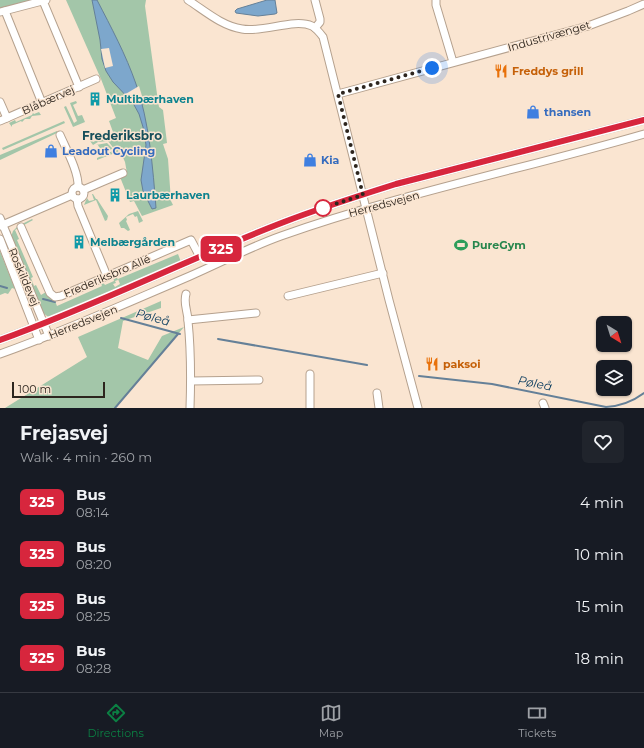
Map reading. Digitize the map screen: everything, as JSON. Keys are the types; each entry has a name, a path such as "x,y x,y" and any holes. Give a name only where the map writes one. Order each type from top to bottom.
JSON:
{"street":[{"path":"188,0 216,19 234,27 254,30 303,24 315,28 325,41 418,408"},
{"path":"315,0 320,19 315,28"},
{"path":"436,0 436,5 453,62"},
{"path":"42,103 2,12 45,1 79,87"},
{"name":"Industrivænget","path":"338,94 588,26 644,4"},
{"name":"Blåbærvej","path":"4,120 96,79"},
{"path":"0,102 4,120"},
{"name":"Herredsvejen","path":"0,340 44,324 284,222 363,195 396,184 644,120"},
{"name":"Herredsvejen","path":"0,354 103,314 279,237 367,208 644,134"},
{"path":"60,135 81,189"},
{"path":"107,276 78,206 73,189 81,189 123,173"},
{"path":"1,223 75,197"},
{"name":"Roskildevej","path":"1,223 49,336"},
{"name":"Frederiksbro Allé","path":"21,227 52,296 61,296 191,240 200,257"},
{"name":"Roskildevej","path":"0,239 39,340"},
{"path":"288,296 383,273"},
{"path":"186,294 184,301 188,320 191,381 190,408"},
{"path":"188,320 256,313"},
{"path":"310,374 310,408"},
{"path":"191,381 259,380"},
{"path":"377,393 379,408"}],"green space":[{"path":"0,0 36,0 0,9"},
{"path":"66,0 146,0 145,6 159,107 163,110 167,143 163,144 168,159 171,201 173,205 142,216 134,201 130,202 120,177 127,173 125,162 120,151 97,160 97,158 115,150 108,141 98,142 93,145 90,141 92,140 93,142 110,135 113,132 109,121 116,118 101,79"},
{"path":"76,101 77,103 73,105 78,116 82,115 85,122 73,127 64,107 66,106 74,123 77,121 70,103"},
{"path":"39,112 41,115 32,116 30,119 25,119 22,122 21,121 12,125 12,127 9,123 15,120 16,122 32,115 33,113"},
{"path":"64,121 65,123 3,150 2,148"},
{"path":"57,131 57,133 0,160 0,155"},
{"path":"107,143 113,149 105,149 103,153 100,155 102,153 98,145 96,145"},
{"path":"92,194 108,216 107,220 105,221 96,200 84,205 87,198 89,201 94,200"},
{"path":"138,211 143,221 139,223 137,216 135,217 133,214 126,217 130,230 128,231 121,228 119,223 129,214"},
{"path":"32,219 33,220 15,230 19,239 17,240 33,277 31,278 34,286 36,285 41,295 46,292 50,298 55,301 57,306 102,286 100,282 102,281 105,285 114,281 113,277 116,275 118,280 113,284 115,287 120,284 118,279 178,254 181,262 52,317 47,316 42,312 9,235 11,230 11,235 18,226"},
{"path":"0,251 15,289 12,288 8,294 5,293 0,295"},
{"path":"161,301 161,308 123,321 118,348 148,360 162,336 184,327 115,408 5,408 87,357 78,337"}],"water":[{"path":"92,0 97,0 128,62 136,84 144,113 150,145 156,208 152,209 143,191 141,180 146,145 139,114 133,103 113,82 106,71 102,59 100,40"},
{"path":"267,0 275,0 277,13 258,16 236,13 235,11 237,9"}],"pier":[{"path":"109,48 113,66 105,68 101,49"},
{"path":"139,86 142,96 130,103 124,95"}],"waterway":[{"name":"Pøleå","path":"0,286 7,288"},
{"name":"Pøleå","path":"43,299 55,302"},
{"name":"Pøleå","path":"121,318 180,334"},
{"path":"115,408 178,334"},
{"name":"Pøleå","path":"218,339 367,365"},
{"name":"Pøleå","path":"419,376 492,384 606,407 626,403 644,393"}],"bus line":[{"name":"325","path":"0,340 93,304 284,222 363,195 396,184 644,120"}],"place":[{"name":"Freddys grill","path":"501,71"},
{"name":"Multibærhaven","path":"95,99"},
{"name":"thansen","path":"533,112"},
{"name":"Leadout Cycling","path":"51,151"},
{"name":"Kia","path":"310,160"},
{"name":"Laurbærhaven","path":"115,195"},
{"name":"Melbærgården","path":"79,242"},
{"name":"PureGym","path":"461,245"},
{"name":"paksoi","path":"432,364"}],"district":[{"name":"Frederiksbro","path":"122,135"}],"route":[{"path":"323,208 363,195 338,94 432,68"}]}
